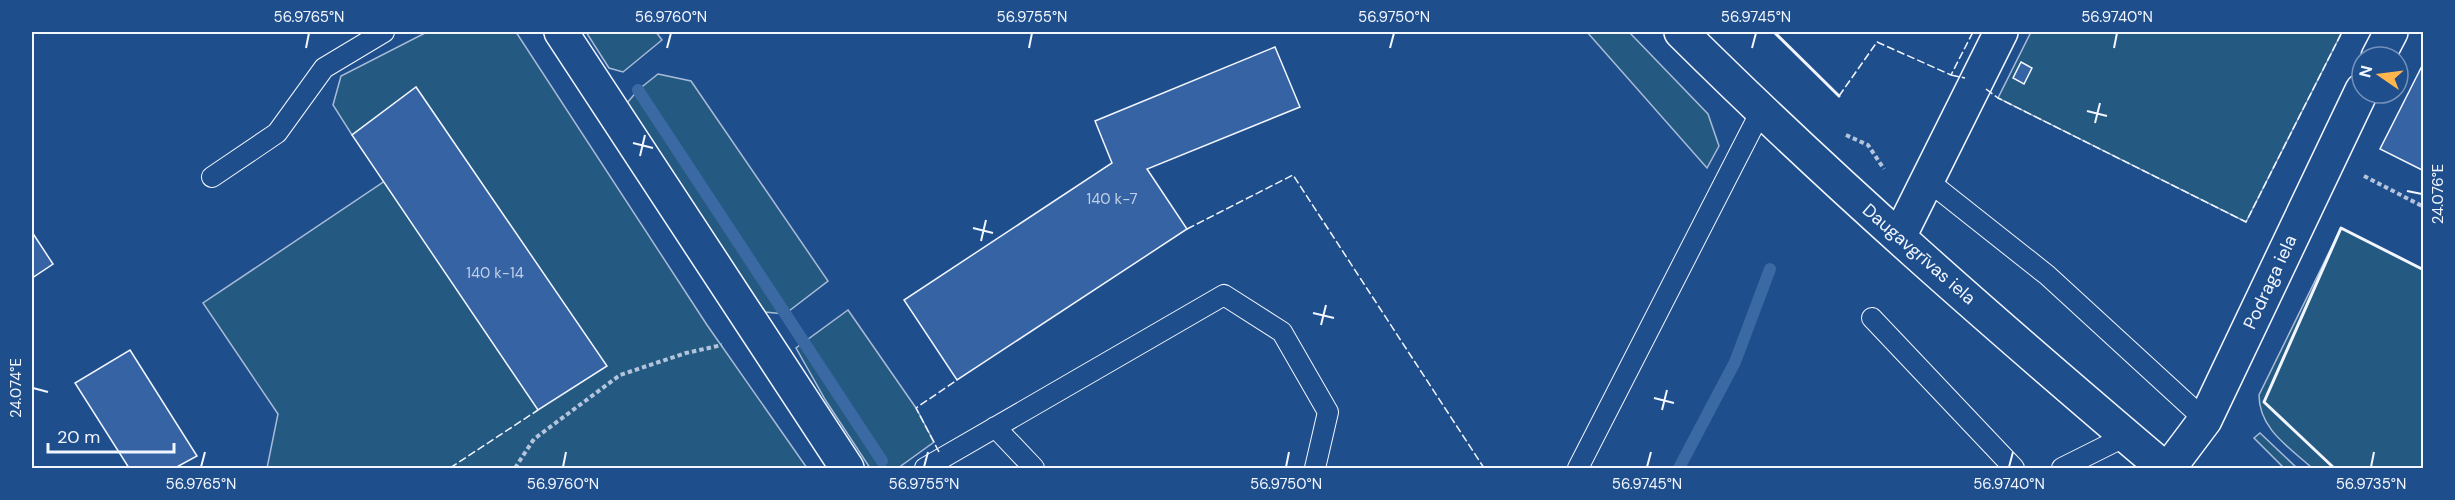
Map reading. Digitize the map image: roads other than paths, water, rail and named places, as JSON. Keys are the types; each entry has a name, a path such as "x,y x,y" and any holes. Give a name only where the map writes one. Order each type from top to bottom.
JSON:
{"street":[{"path":"561,32 847,468"},
{"name":"Daugavgrīvas iela","path":"1681,32 1761,111 1899,237 2164,468"},
{"path":"1899,237 2001,32"},
{"name":"Podraga iela","path":"2169,468 2205,420 2354,105"}],"lane":[{"path":"212,177 277,133 324,68 384,32"},
{"path":"1578,468 1761,111"},
{"path":"1927,180 2047,275 2205,420"},
{"path":"924,468 1224,295 1282,332 1328,412 1315,468"},
{"path":"1872,318 2014,468"},
{"path":"995,427 1034,468"},
{"path":"2062,468 2127,436"}],"waterway":[{"path":"638,90 882,461"},
{"path":"1679,468 1735,362 1770,269"}]}
